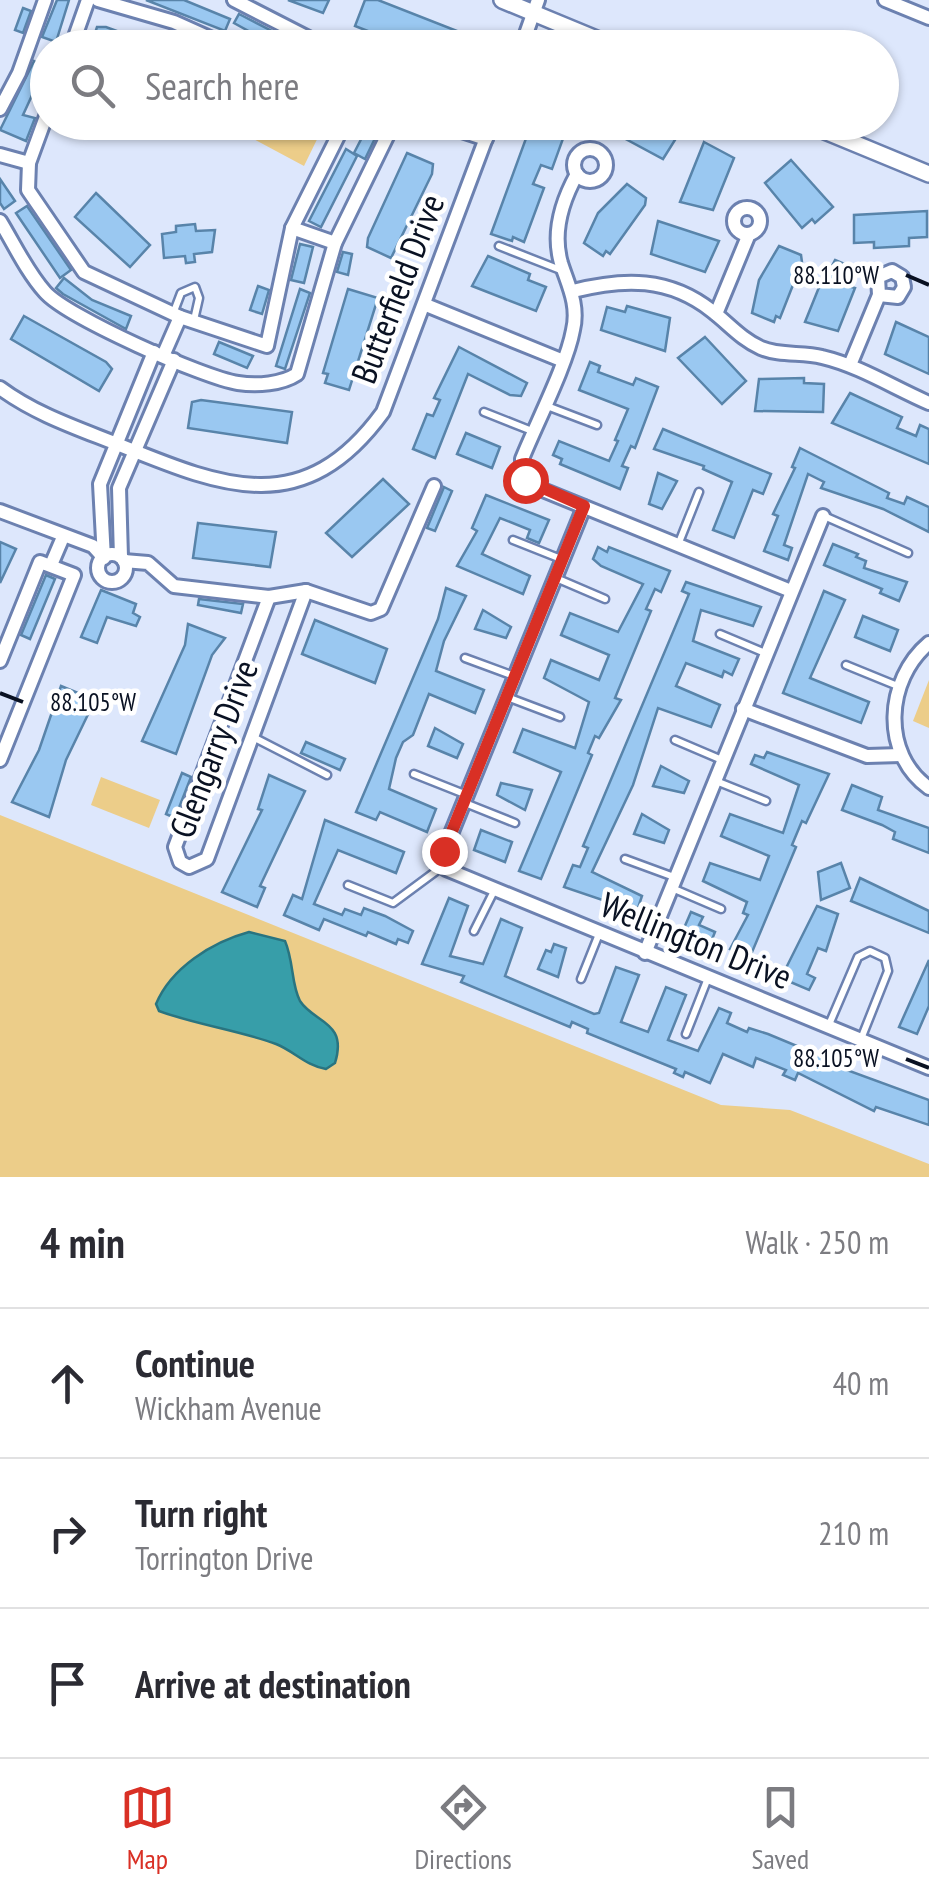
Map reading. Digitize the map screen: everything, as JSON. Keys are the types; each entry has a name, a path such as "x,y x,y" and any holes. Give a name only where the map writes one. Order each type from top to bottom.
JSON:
{"street":[{"path":"34,30 45,0"},
{"path":"77,30 88,0"},
{"path":"98,0 192,30"},
{"path":"234,0 293,30"},
{"path":"502,0 536,7 582,30"},
{"path":"885,0 929,18"},
{"path":"0,109 30,42"},
{"path":"38,140 29,164 28,190 84,272 182,318 267,346 292,228 335,140"},
{"path":"0,221 44,291 63,309 164,356 236,383 287,381 298,374 335,243 385,140"},
{"name":"Butterfield Drive","path":"0,388 25,405 116,444 228,484 265,485 320,471 363,438 383,412 485,140"},
{"path":"847,140 929,174"},
{"path":"0,155 29,164"},
{"path":"577,174 565,196 557,229 564,271 573,291 574,330 521,463 522,475 530,484 791,591"},
{"path":"292,228 335,243"},
{"path":"716,314 749,234"},
{"path":"573,291 610,282 642,281 673,288 716,314 738,336 766,350 802,352 850,366 929,403"},
{"path":"850,366 879,295"},
{"path":"426,305 561,360"},
{"path":"164,356 119,488 125,574 110,582 100,574 104,558 100,484 116,444 182,318"},
{"path":"0,512 94,546 104,558 148,563 174,586 268,597 306,591 372,613 381,610 434,486"},
{"path":"444,866 444,851 584,506"},
{"path":"645,953 823,516"},
{"path":"51,565 63,537"},
{"path":"0,660 40,562 74,575 0,760"},
{"name":"Glengarry Drive","path":"268,597 175,847 184,866 200,866 207,858 306,591"},
{"path":"929,644 918,653 901,687 894,714 894,738 901,756 914,777 929,788"},
{"path":"744,709 867,756 901,756"},
{"name":"Wellington Drive","path":"444,866 452,874 929,1068"}],"lane":[{"path":"499,246 564,271"},
{"path":"544,404 597,425"},
{"path":"484,412 533,432"},
{"path":"678,545 699,492"},
{"path":"823,516 908,554"},
{"path":"513,540 562,560"},
{"path":"555,578 605,600"},
{"path":"720,634 766,653"},
{"path":"465,658 515,676"},
{"path":"846,665 901,687"},
{"path":"507,697 560,717"},
{"path":"252,736 327,775"},
{"path":"675,740 723,760"},
{"path":"414,774 515,823"},
{"path":"715,780 766,801"},
{"path":"625,859 721,909"},
{"path":"348,885 393,903 444,866"},
{"path":"474,931 494,891"},
{"path":"582,980 599,934"},
{"path":"828,1027 858,957 870,951 885,958 888,972 860,1040"},
{"path":"686,1034 708,978"}],"shaded area":[{"path":"256,140 317,140 304,166"},
{"path":"929,680 929,728 913,721"},
{"path":"101,777 160,800 149,828 91,805"},
{"path":"0,815 721,1105 790,1110 929,1164 929,1177 0,1177"}],"water":[{"path":"249,932 285,941 300,1001 328,1024 337,1039 335,1063 326,1069 276,1044 159,1011 156,1004 182,968 221,942"}],"building":[{"path":"57,0 69,0 60,30 45,30"},
{"path":"146,0 184,0 230,19 222,30"},
{"path":"288,0 329,0 323,13"},
{"path":"365,0 378,0 454,30 365,30 355,26"},
{"path":"23,8 31,11 23,33 15,30"},
{"path":"239,14 270,30 247,30 234,23"},
{"path":"30,69 30,100 23,115 30,117 26,141 0,130"},
{"path":"361,140 374,140 365,159 354,153"},
{"path":"525,140 562,140 552,169 541,165 533,184 544,188 524,242 491,234"},
{"path":"628,140 675,140 663,159"},
{"path":"704,142 734,158 713,210 680,202"},
{"path":"346,149 357,156 321,227 309,221"},
{"path":"407,153 433,164 432,174 391,258 367,247 368,238"},
{"path":"791,160 833,207 815,223 812,219 802,228 765,183"},
{"path":"0,179 15,201 4,209 0,203"},
{"path":"627,184 646,198 645,205 610,254 606,251 603,256 584,243 598,213"},
{"path":"96,193 150,245 130,267 75,217"},
{"path":"27,206 71,270 60,278 16,213"},
{"path":"927,211 927,237 909,238 909,246 874,248 874,242 854,243 854,215"},
{"path":"658,221 719,241 705,272 651,254"},
{"path":"195,224 196,231 215,230 212,252 194,254 195,262 186,263 185,256 164,258 162,234 176,232 176,226"},
{"path":"300,244 313,247 304,283 291,280"},
{"path":"779,246 801,255 802,262 780,318 776,316 774,322 752,313 759,280"},
{"path":"343,252 352,254 348,275 337,272"},
{"path":"488,256 530,274 528,280 546,287 536,311 472,286"},
{"path":"835,260 854,268 848,286 855,288 838,331 805,322 828,265 832,266"},
{"path":"64,278 92,300 131,316 126,329 63,294 56,288"},
{"path":"258,286 269,290 262,314 250,310"},
{"path":"300,289 310,293 285,369 276,366"},
{"path":"348,289 378,298 349,390 325,383 328,374 323,373"},
{"path":"627,306 670,318 665,351 601,330 607,307 625,312"},
{"path":"24,316 106,362 112,369 99,391 11,339"},
{"path":"896,322 929,337 929,374 885,354"},
{"path":"705,337 746,381 722,404 678,358"},
{"path":"219,342 253,356 247,368 214,354"},
{"path":"459,347 527,383 521,396 510,395 468,374 435,458 413,449 427,414 433,416 440,400 434,398"},
{"path":"590,362 600,366 598,372 633,385 636,378 658,387 635,448 631,446 622,466 628,468 620,489 560,464 562,459 553,455 559,441 609,461 618,441 615,440 628,409 579,390"},
{"path":"804,378 804,383 824,384 823,412 755,411 759,379"},
{"path":"850,393 902,417 897,428 916,436 920,425 929,429 929,464 832,423"},
{"path":"192,402 292,412 287,443 188,428"},
{"path":"663,429 771,474 763,494 753,490 734,538 713,530 732,482 703,469 704,466 654,449"},
{"path":"466,433 500,447 492,468 457,454"},
{"path":"800,448 889,493 887,498 904,504 907,497 929,507 929,532 883,509 821,488 824,482 808,474 784,545 792,548 788,560 764,551 778,516 773,514"},
{"path":"658,473 677,481 662,509 649,504"},
{"path":"383,479 409,504 352,557 326,533"},
{"path":"444,487 452,491 435,531 427,528"},
{"path":"486,495 549,520 539,543 527,538 530,530 500,518 482,554 530,576 523,594 457,566 477,531 472,528"},
{"path":"198,523 276,532 270,567 193,558"},
{"path":"0,542 16,549 0,583"},
{"path":"833,544 858,554 856,557 866,561 864,568 907,582 899,601 880,593 882,589 824,565"},
{"path":"598,547 607,552 609,547 670,571 661,592 655,589 646,609 651,611 615,698 621,700 599,738 595,736 588,753 592,755 541,879 519,871 561,772 514,752 523,729 575,748 589,702 544,678 551,660 599,680 609,655 561,635 570,613 618,632 643,584 601,566 593,559"},
{"path":"46,575 55,579 30,639 21,635"},
{"path":"686,582 761,607 753,626 701,610 693,641 739,659 732,675 724,671 722,677 686,663 676,686 720,705 711,727 658,708 633,785 592,872 642,896 638,908 628,904 626,908 564,887 573,865 580,867 588,848 583,846 689,594 682,591"},
{"path":"446,588 466,596 444,641 436,671 484,690 475,713 429,694 413,735 403,742 396,758 389,789 436,809 427,832 380,812 376,820 356,812 438,619"},
{"path":"101,590 136,604 133,613 140,617 136,626 107,617 97,643 81,637"},
{"path":"824,591 845,600 810,678 869,702 861,723 783,693"},
{"path":"199,599 243,604 241,613 198,605"},
{"path":"483,610 511,627 506,638 475,629"},
{"path":"863,616 898,630 890,651 855,637"},
{"path":"315,620 387,649 375,683 302,654"},
{"path":"188,624 225,638 212,655 176,754 142,741 185,645"},
{"path":"61,686 95,700 66,760 49,817 12,802 39,750"},
{"path":"435,728 463,744 457,758 428,746"},
{"path":"306,742 345,759 340,770 301,753"},
{"path":"767,752 829,774 806,823 802,821 792,845 796,847 750,957 730,949 748,915 743,913 747,902 703,881 710,863 760,880 769,856 721,836 730,814 783,833 799,785 751,764 755,755 764,758"},
{"path":"661,766 689,781 684,793 653,786"},
{"path":"182,773 191,777 175,818 166,814"},
{"path":"269,775 305,791 260,886 265,888 257,907 222,892 262,810 258,809"},
{"path":"501,783 532,790 525,810 497,795"},
{"path":"852,785 882,797 878,810 929,828 929,853 893,839 895,832 882,825 842,810"},
{"path":"642,814 669,830 664,843 634,834"},
{"path":"325,820 404,852 396,873 338,850 314,904 342,915 345,909 361,915 364,908 385,916 413,931 408,943 398,939 396,944 368,932 366,936 324,919 319,930 284,915 293,895 302,899"},
{"path":"481,830 512,842 505,862 474,850"},
{"path":"841,863 850,888 821,900 818,872"},
{"path":"860,878 929,911 929,933 851,901"},
{"path":"449,898 468,906 450,956 483,964 501,919 522,928 505,976 594,1014 599,1013 616,967 639,975 621,1022 648,1032 666,987 686,995 668,1040 698,1051 719,1008 731,1013 727,1023 747,1032 749,1028 768,1034 845,1066 844,1069 929,1100 929,1125 876,1107 874,1111 798,1073 795,1080 783,1075 786,1070 756,1058 753,1067 723,1054 710,1083 685,1072 683,1077 674,1073 676,1069 587,1033 588,1029 572,1022 570,1027 461,982 464,976 422,964"},
{"path":"817,906 838,914 826,951 818,948 807,974 815,978 809,990 781,978"},
{"path":"691,912 703,917 699,925 715,932 709,947 681,935"},
{"path":"554,944 566,948 558,977 538,969 546,950 551,952"},
{"path":"929,960 929,1006 917,1034 899,1027"}],"route":[{"path":"444,851 584,506 525,480"}]}
